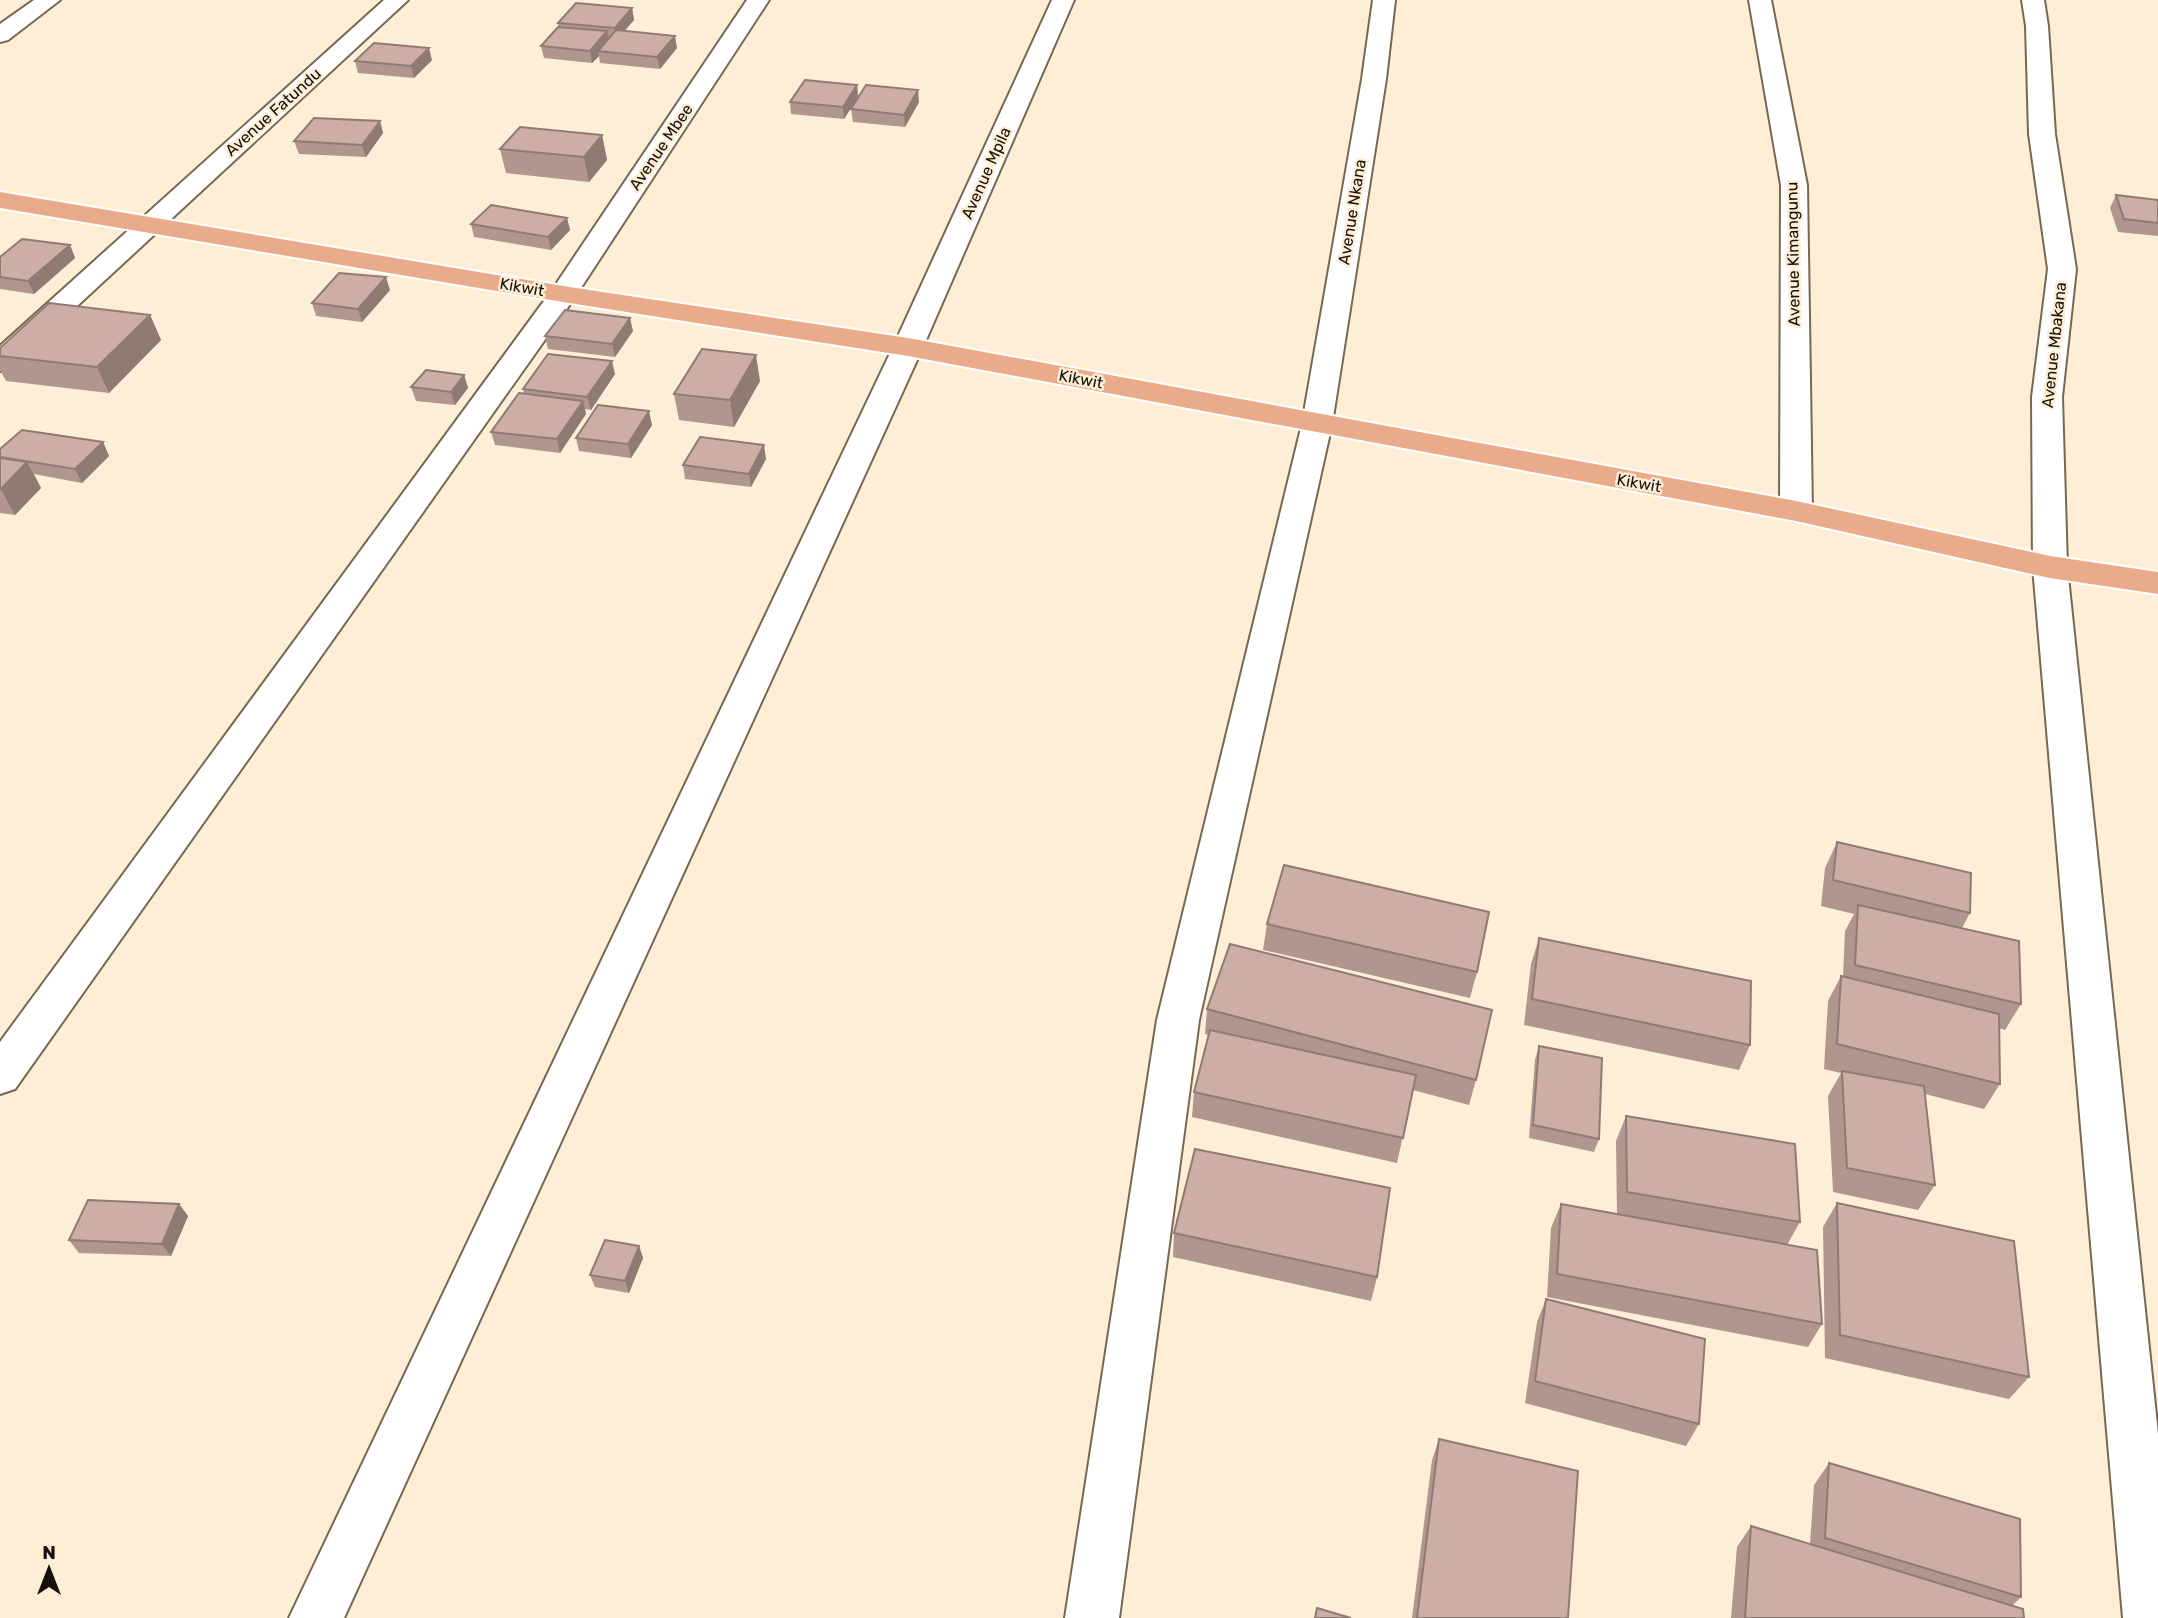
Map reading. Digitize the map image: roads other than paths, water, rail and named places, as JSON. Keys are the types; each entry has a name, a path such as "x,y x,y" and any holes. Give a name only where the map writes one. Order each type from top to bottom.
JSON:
{"main road":[{"name":"Kikwit","path":"0,200 563,294 908,347 1796,511 2050,567 2158,583"}],"street":[{"path":"0,35 49,0"},
{"name":"Avenue Fatundu","path":"0,362 397,0"},
{"name":"Avenue Mbee","path":"0,1076 563,294 758,0"},
{"name":"Avenue Mpila","path":"316,1618 908,347 1063,0"},
{"name":"Avenue Nkana","path":"1091,1618 1178,1020 1317,424 1374,79 1384,0"},
{"name":"Avenue Kimangunu","path":"1760,0 1794,185 1796,511"},
{"name":"Avenue Mbakana","path":"2033,0 2037,26 2042,134 2062,269 2047,397 2050,567 2150,1618"}]}
